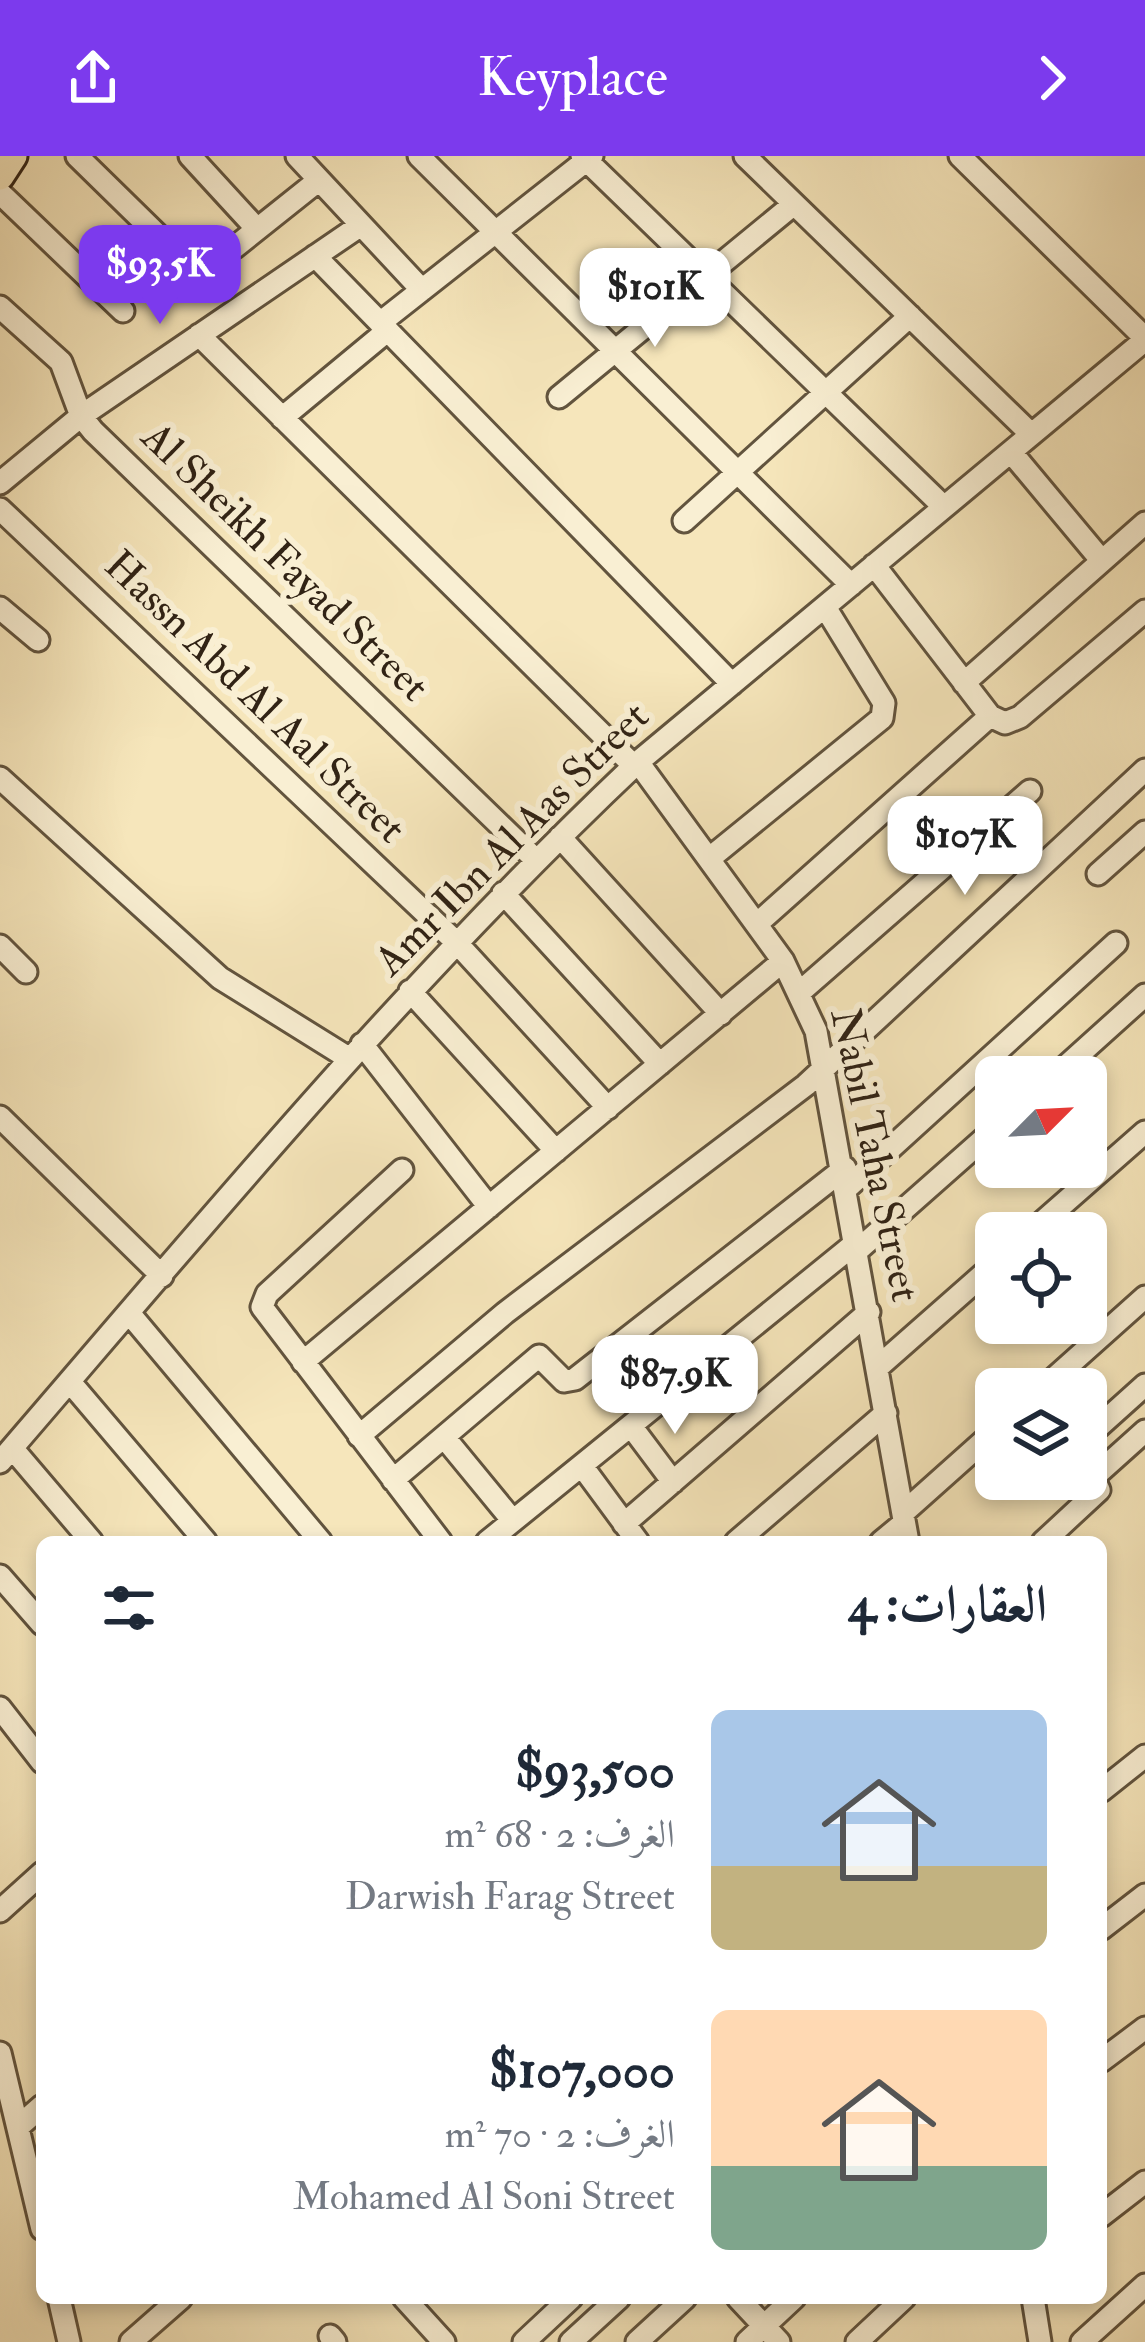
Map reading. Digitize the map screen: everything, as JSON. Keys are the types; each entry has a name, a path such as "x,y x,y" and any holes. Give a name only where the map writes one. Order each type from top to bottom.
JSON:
{"main road":[{"path":"0,176 13,156"}],"street":[{"path":"77,156 173,250 201,263 217,259 257,229 308,164 422,290"},
{"path":"190,156 257,229"},
{"path":"419,156 851,585"},
{"path":"745,156 1031,434"},
{"path":"960,156 1145,339"},
{"path":"282,418 422,290 587,157 944,507"},
{"path":"0,194 123,311"},
{"path":"560,397 794,204"},
{"path":"0,483 81,416 361,225"},
{"path":"315,256 732,684"},
{"name":"Al Sheikh Fayad Street","path":"0,308 61,362 81,416 536,860"},
{"path":"684,521 910,316"},
{"name":"Nabil Taha Street","path":"199,335 636,764 783,962 800,992 825,1067 905,1526"},
{"name":"Amr Ibn Al Aas Street","path":"4,1457 356,1052 560,836 636,764 1145,339"},
{"path":"1011,452 1102,561"},
{"name":"Hassn Abd Al Aal Street","path":"0,508 456,942 608,1108"},
{"path":"964,683 1145,524"},
{"path":"874,565 990,716 1005,723 1020,716 1145,611"},
{"path":"710,858 881,718 884,703 825,607"},
{"path":"0,608 38,640"},
{"path":"758,923 990,716"},
{"path":"359,1436 505,1313 825,1067 1145,770"},
{"path":"0,778 220,978 356,1052 489,1207"},
{"path":"800,992 1030,791"},
{"path":"1098,874 1145,832"},
{"path":"560,836 721,1014"},
{"path":"503,893 660,1064"},
{"path":"393,1480 542,1356 561,1378 572,1382 846,1177 1116,943"},
{"path":"0,946 26,973"},
{"path":"302,1362 783,962"},
{"path":"410,992 556,1150"},
{"path":"1077,1056 1145,995"},
{"path":"3,1125 162,1276"},
{"path":"1054,1212 1145,1132"},
{"path":"494,1536 858,1246 975,1146"},
{"path":"402,1170 274,1287 262,1307 393,1480 429,1536"},
{"path":"878,1367 975,1282"},
{"path":"1066,1368 1145,1297"},
{"path":"582,1466 631,1533 673,1482 869,1312"},
{"path":"129,1313 316,1536"},
{"path":"70,1382 201,1536"},
{"path":"1107,1419 1145,1385"},
{"path":"743,1536 886,1413"},
{"path":"631,1426 673,1482"},
{"path":"1107,1457 1145,1431"},
{"path":"444,1437 513,1521"},
{"path":"905,1526 975,1452"},
{"path":"4,1457 86,1536"},
{"path":"1049,1536 1092,1500"},
{"path":"0,1576 36,1617"},
{"path":"0,1708 36,1754"},
{"path":"1107,1786 1145,1756"},
{"path":"0,1911 36,1878"},
{"path":"1107,1924 1145,1894"},
{"path":"1107,2057 1145,2029"},
{"path":"0,2053 36,2204"},
{"path":"18,2127 36,2111"},
{"path":"1107,2211 1145,2182"},
{"path":"1082,2342 1145,2285"},
{"path":"60,2304 69,2342"},
{"path":"131,2342 174,2304"},
{"path":"409,2304 444,2342"},
{"path":"524,2342 565,2304"},
{"path":"571,2342 612,2304"},
{"path":"637,2342 678,2304"},
{"path":"744,2304 772,2334"},
{"path":"747,2342 772,2334 790,2304"},
{"path":"857,2342 898,2304"},
{"path":"1034,2304 1040,2342"}]}
